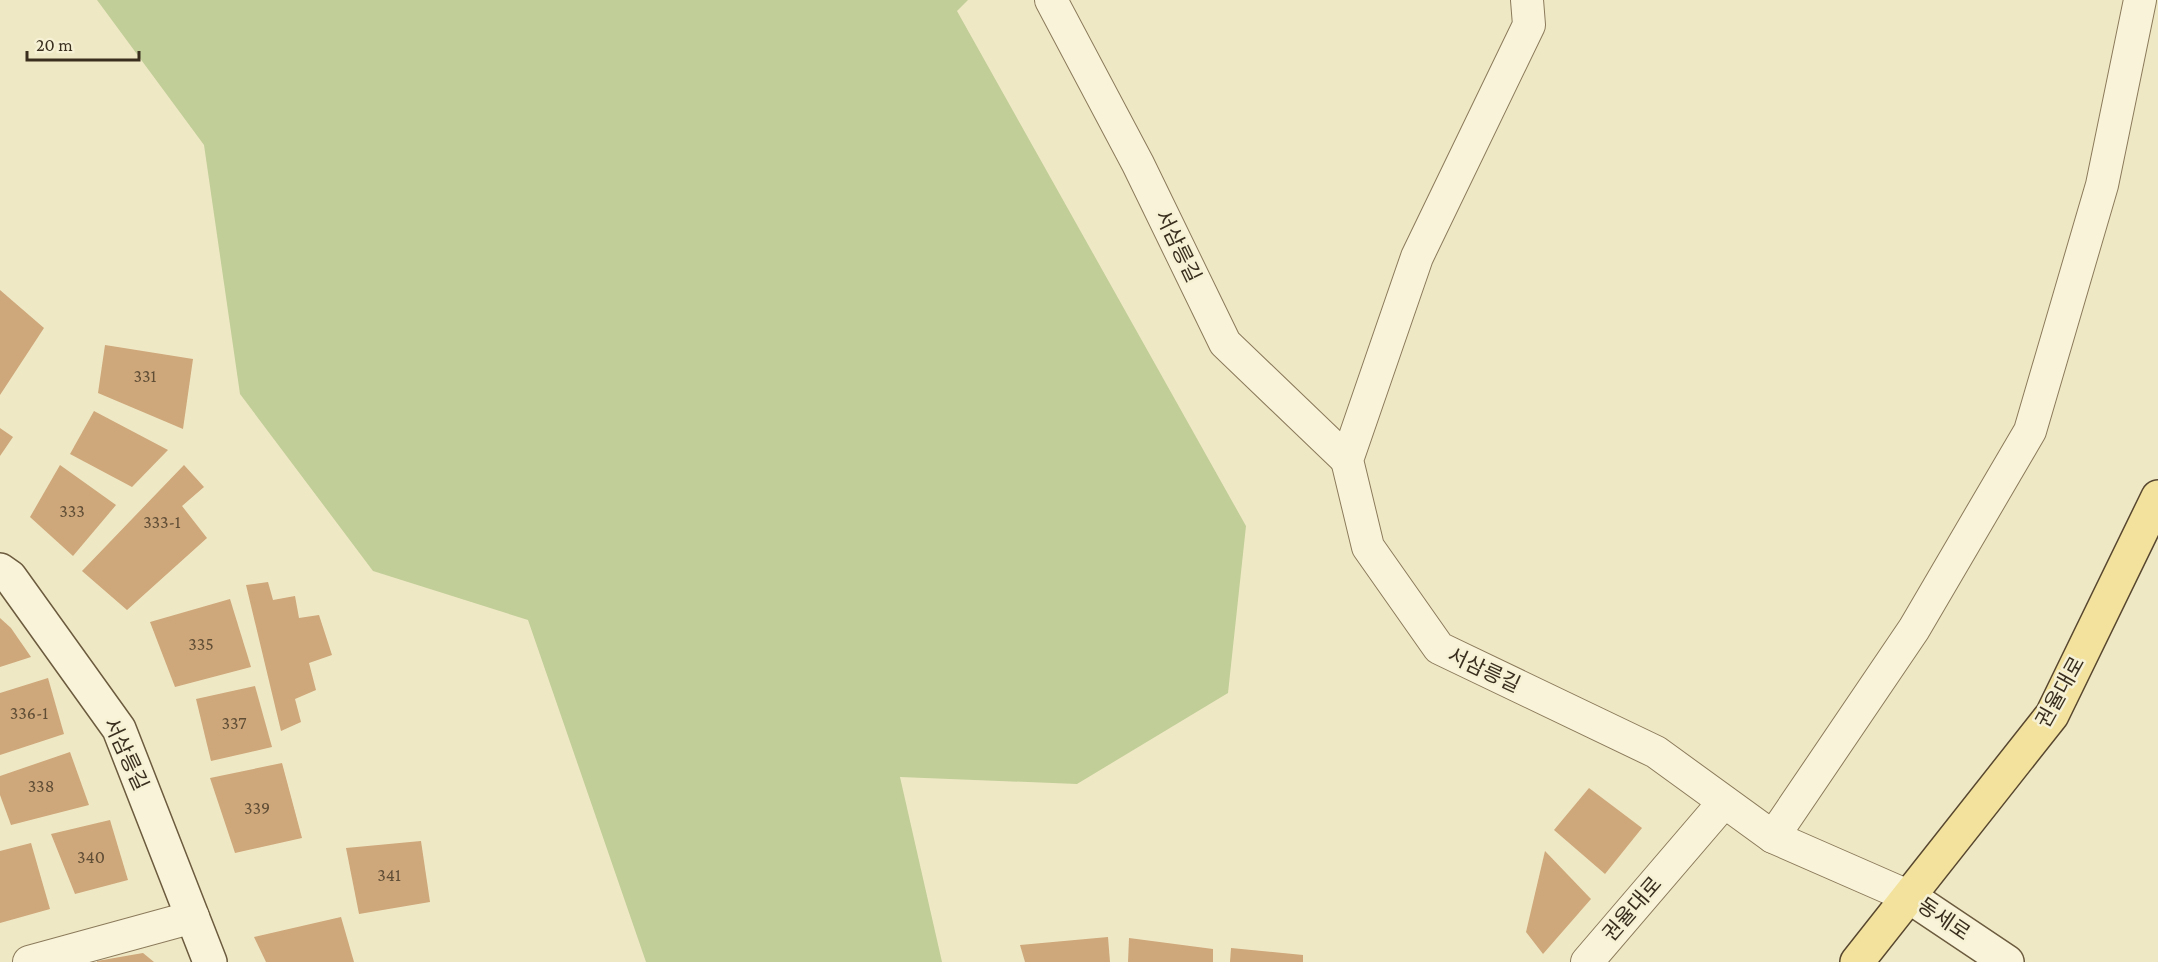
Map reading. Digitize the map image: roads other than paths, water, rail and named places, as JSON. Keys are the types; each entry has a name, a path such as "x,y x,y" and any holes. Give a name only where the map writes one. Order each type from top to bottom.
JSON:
{"main road":[{"name":"권율대로","path":"1857,962 2052,715 2158,497"}],"street":[{"name":"서삼릉길","path":"1051,0 1138,164 1225,343 1347,460 1368,547 1439,648 1656,752 1724,802"},
{"path":"1347,460 1417,257 1529,25 1527,0"},
{"path":"1773,837 1914,629 2030,431 2102,185 2140,0"},
{"name":"서삼릉길","path":"0,570 10,577 119,729 210,962"},
{"path":"1724,802 1773,837 1910,897"},
{"name":"권율대로","path":"1587,962 1724,802"},
{"name":"동세로","path":"1910,897 2007,962"},
{"path":"29,962 193,917"}]}
